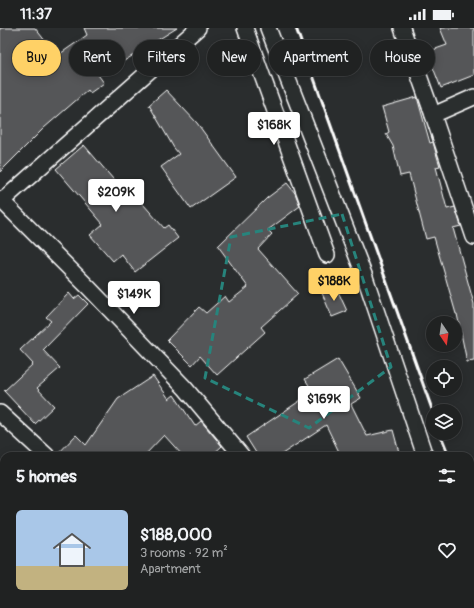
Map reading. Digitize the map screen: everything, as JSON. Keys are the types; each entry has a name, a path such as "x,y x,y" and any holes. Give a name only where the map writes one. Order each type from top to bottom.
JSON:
{"street":[{"path":"198,28 1,200 89,288 185,388 239,452"},
{"path":"245,28 327,254"},
{"path":"268,28 365,277 424,452"},
{"path":"402,28 474,237"},
{"path":"433,115 474,97"},
{"path":"0,413 43,452"}],"highlighted area":[{"path":"342,214 391,367 309,428 205,378 231,237"}],"building":[{"path":"0,28 35,28 44,40 12,40 12,76 61,76 61,53 69,48 69,76 99,76 104,83 90,93 88,90 44,128 0,172"},
{"path":"84,28 177,28 158,40 133,40 133,55 125,60 125,40 80,40 87,35"},
{"path":"440,28 474,28 474,75 441,88 435,73 435,49 447,45"},
{"path":"166,90 197,123 236,177 191,209 161,167 179,154 149,105"},
{"path":"417,97 430,143 433,142 440,166 436,167 447,209 455,207 461,226 453,228 474,304 474,361 467,362 462,338 462,316 457,316 456,314 434,237 426,239 409,174 400,176 393,146 386,134 389,132 382,107"},
{"path":"84,145 131,200 136,196 164,228 168,225 178,238 135,272 121,254 113,261 90,235 103,224 56,169"},
{"path":"287,183 295,193 300,206 268,230 272,234 258,249 298,294 261,327 265,332 217,375 200,356 192,365 167,340 199,307 206,313 225,296 229,302 248,287 218,246 267,198"},
{"path":"336,287 347,311 332,317 322,293"},
{"path":"69,293 74,299 79,295 88,304 43,350 60,368 37,388 54,406 35,424 4,391 33,364 20,350 51,321 46,317"},
{"path":"338,359 361,398 351,404 367,436 393,430 399,452 339,452 326,425 285,452 255,452 246,437 313,392 305,379"},
{"path":"153,376 169,399 174,395 195,426 201,421 222,446 215,452 179,452 164,435 148,452 60,452 76,435 86,445 118,399"}],"railway":[{"path":"296,28 430,404"},
{"path":"443,440 447,452"}]}
